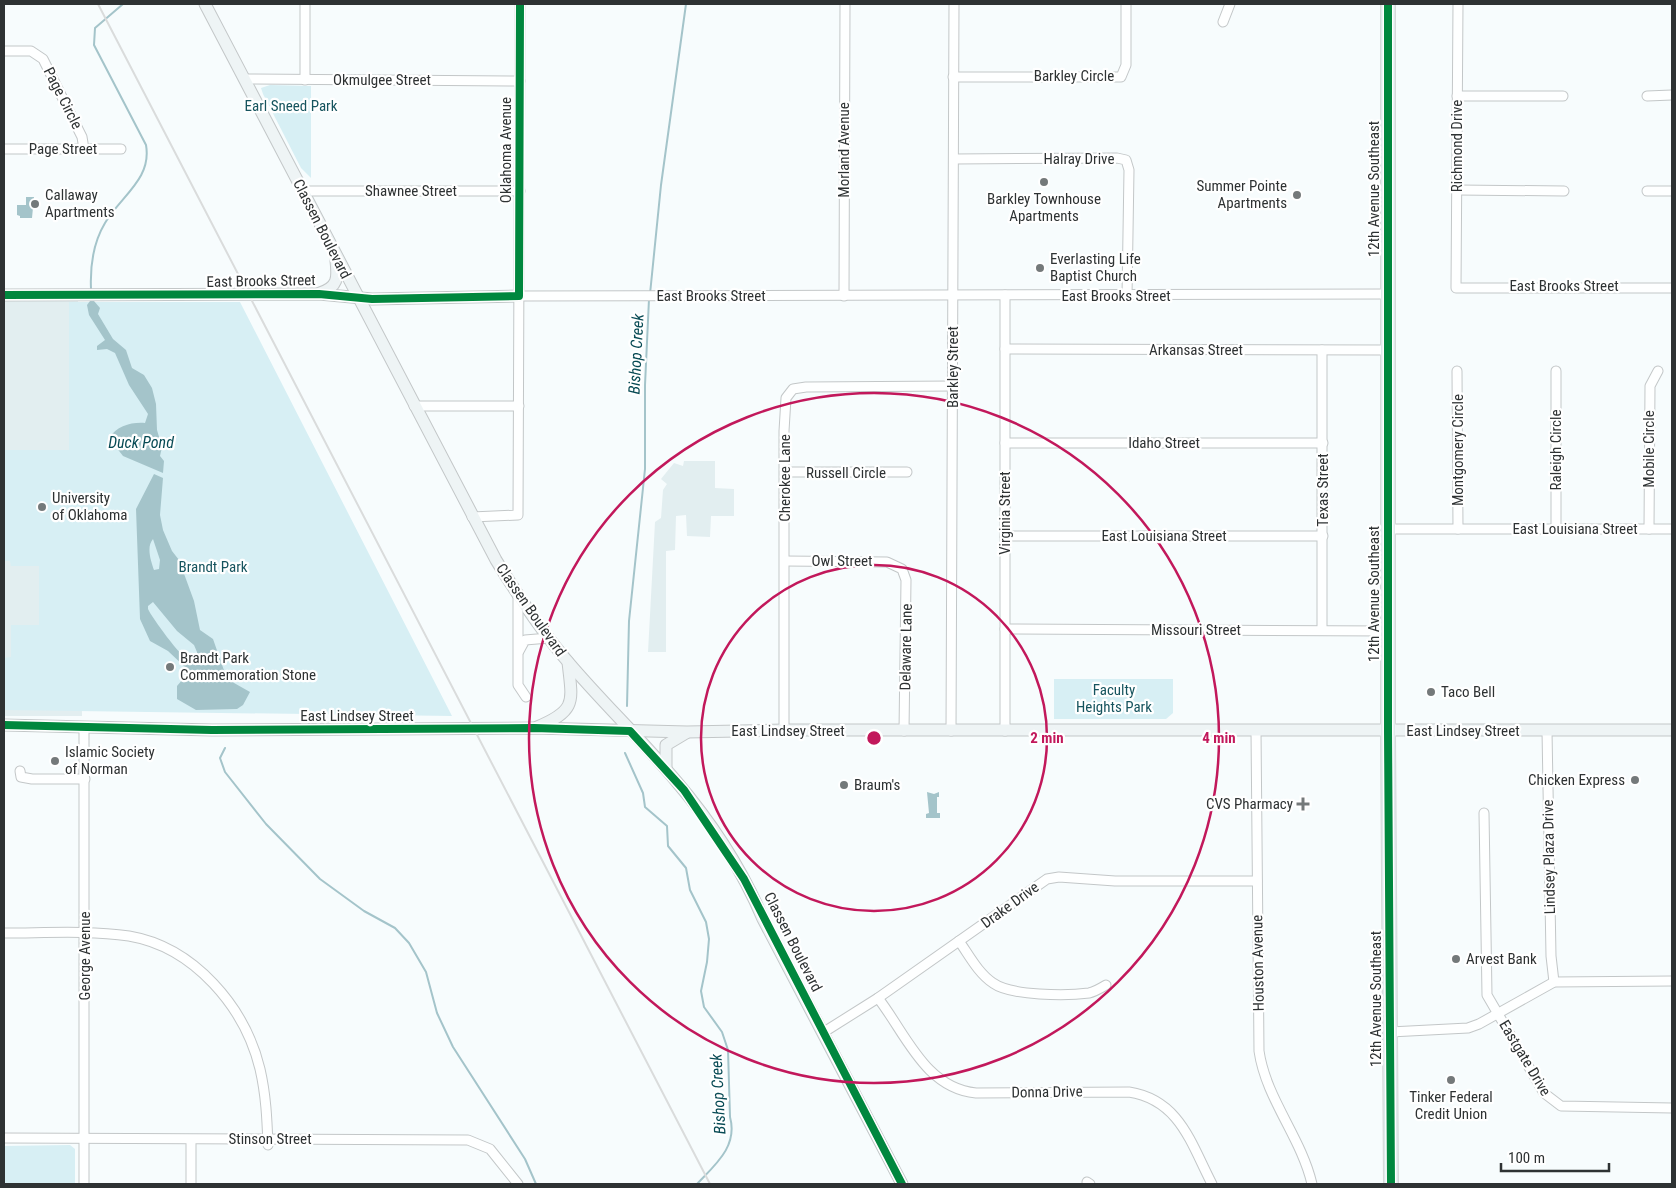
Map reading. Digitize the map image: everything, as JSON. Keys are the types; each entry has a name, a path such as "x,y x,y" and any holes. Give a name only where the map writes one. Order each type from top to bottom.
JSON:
{"main road":[{"name":"12th Avenue Southeast","path":"1388,4 1387,350 1391,1184"}],"street":[{"name":"Classen Boulevard","path":"205,4 472,517 518,596 568,662 666,769 698,809 744,879 902,1184"},
{"path":"305,4 305,80"},
{"name":"Oklahoma Avenue","path":"472,517 518,514 520,4"},
{"name":"Morland Avenue","path":"844,296 845,4"},
{"name":"Barkley Street","path":"952,731 954,4"},
{"name":"Barkley Circle","path":"953,77 1121,77 1126,65 1126,4"},
{"path":"1223,22 1230,4"},
{"name":"Richmond Drive","path":"1456,288 1458,4"},
{"name":"Page Circle","path":"4,51 31,51 43,60 82,137 84,149"},
{"name":"Okmulgee Street","path":"245,80 520,81"},
{"path":"1647,96 1672,95"},
{"path":"1457,96 1563,96"},
{"name":"Page Street","path":"4,149 121,149"},
{"name":"Halray Drive","path":"954,159 1117,158 1126,160 1129,170 1127,296"},
{"path":"1458,190 1564,191"},
{"name":"Shawnee Street","path":"302,191 520,191"},
{"path":"1647,191 1672,191"},
{"path":"319,294 328,291 337,281 335,255"},
{"name":"East Brooks Street","path":"1456,288 1672,288"},
{"name":"East Brooks Street","path":"4,295 319,294 385,298 1388,294"},
{"name":"Virginia Street","path":"1005,295 1005,731"},
{"path":"370,321 371,305 385,298"},
{"name":"Arkansas Street","path":"1005,349 1387,350"},
{"name":"Texas Street","path":"1322,350 1322,630"},
{"name":"Montgomery Circle","path":"1457,371 1458,529"},
{"name":"Raleigh Circle","path":"1556,371 1556,529"},
{"name":"Mobile Circle","path":"1649,529 1650,386 1658,371"},
{"name":"Cherokee Lane","path":"784,730 784,405 786,398 793,389 806,387 953,386"},
{"path":"414,406 519,406"},
{"name":"Idaho Street","path":"1005,443 1323,443"},
{"name":"Russell Circle","path":"785,472 906,472"},
{"name":"East Louisiana Street","path":"1388,529 1672,529"},
{"name":"East Louisiana Street","path":"1005,536 1323,536"},
{"name":"Owl Street","path":"785,561 876,561 898,565"},
{"name":"Delaware Lane","path":"898,565 906,580 904,731"},
{"path":"518,596 518,685 526,697"},
{"name":"Missouri Street","path":"1005,629 1388,631"},
{"path":"518,654 525,640 549,638"},
{"path":"534,728 562,715 570,704 572,694 568,662"},
{"name":"East Lindsey Street","path":"4,725 74,725 84,728"},
{"name":"East Lindsey Street","path":"4,730 74,730 84,728 212,730 534,728 687,732 784,730 1672,730"},
{"name":"George Avenue","path":"84,728 84,1184"},
{"name":"Houston Avenue","path":"1256,731 1261,1062 1271,1092 1306,1163 1312,1184"},
{"name":"Lindsey Plaza Drive","path":"1547,731 1551,956 1554,982"},
{"path":"666,769 666,745 671,740 687,732"},
{"path":"20,771 21,777 32,779 84,778"},
{"path":"1484,813 1487,995 1498,1014"},
{"name":"Drake Drive","path":"824,1032 878,998 1046,879 1060,877 1115,881 1257,881"},
{"path":"4,933 85,933 128,936 151,943 181,958 213,983 239,1016 256,1054 267,1108 268,1142"},
{"path":"959,941 985,975 994,984 1008,990 1037,993 1090,993 1106,985"},
{"path":"1390,1032 1462,1030 1479,1024 1554,982 1672,981"},
{"name":"Donna Drive","path":"878,998 936,1078 960,1090 992,1093 1120,1092 1153,1098 1178,1120 1212,1184"},
{"name":"Eastgate Drive","path":"1498,1014 1537,1081 1555,1104 1572,1108 1672,1108"},
{"name":"Stinson Street","path":"4,1138 268,1142 473,1141 484,1145 496,1155 518,1184"},
{"path":"191,1140 191,1184"}],"shaded area":[{"name":"University of Oklahoma","path":"78,298 82,716 4,716 4,299"},
{"path":"684,461 715,461 715,488 734,489 734,516 711,516 710,537 687,536 686,515 676,516 675,550 666,551 666,652 648,652 655,522 661,518 663,490 667,484 661,479 674,463 683,466"}],"green space":[{"name":"Earl Sneed Park","path":"270,85 311,86 311,178 301,168 263,94 261,88"},
{"name":"Brandt Park","path":"69,302 240,302 452,716 4,710 4,658 11,657 11,625 39,625 39,566 11,566 10,561 4,561 4,450 69,450"},
{"name":"Faculty Heights Park","path":"1054,679 1173,679 1173,713 1166,719 1054,719"},
{"path":"70,1145 75,1149 75,1184 4,1184 4,1146"}],"water":[{"path":"26,197 34,197 32,218 20,218 17,215 17,205 26,205"},
{"name":"Duck Pond","path":"90,301 94,301 100,308 98,314 113,339 126,350 132,368 144,375 152,388 156,404 157,430 162,447 160,456 164,461 163,473 123,456 109,438 116,430 125,426 145,423 148,414 129,385 115,353 107,349 97,350 97,346 105,340 89,315 87,305"},
{"path":"154,474 163,478 160,515 163,530 172,551 179,560 194,601 200,630 213,639 227,679 250,692 243,705 237,709 196,710 177,699 177,686 183,679 186,668 168,651 150,641 140,619 136,509","holes":["153,539 160,560 159,569 154,570 149,550","153,602 177,631 194,645 197,652 197,660 189,661 185,658 167,637 148,609 148,606"]},
{"path":"927,792 934,794 939,792 939,797 937,797 937,813 940,813 940,818 926,818 926,814 929,813"}],"waterway":[{"path":"91,289 93,255 101,231 112,213 140,178 147,157 146,145 94,45 95,28 123,4"},
{"name":"Bishop Creek","path":"650,294 661,185 686,4"},
{"name":"Bishop Creek","path":"627,706 629,621 645,469 645,385 649,299"},
{"path":"225,748 220,758 225,772 266,824 320,879 364,911 395,928 409,943 426,972 437,1013 453,1047 525,1159 536,1184"},
{"name":"Bishop Creek","path":"625,753 643,793 645,807 667,826 668,846 686,868 690,890 706,922 709,939 707,962 701,991 704,1007 722,1032 728,1050 731,1137 724,1154 697,1184"}],"railway":[{"path":"98,4 710,1184"}],"cycle path":[{"path":"4,295 319,294 372,299 519,296 520,4"},
{"path":"1388,4 1388,731 1391,1184"},
{"path":"4,725 212,730 534,728 630,731 684,790 744,879 902,1184"}],"place":[{"name":"Barkley Townhouse Apartments","path":"1044,182"},
{"name":"Summer Pointe Apartments","path":"1297,195"},
{"name":"Callaway Apartments","path":"35,204"},
{"name":"Everlasting Life Baptist Church","path":"1040,268"},
{"name":"University of Oklahoma","path":"42,507"},
{"name":"Brandt Park Commemoration Stone","path":"170,667"},
{"name":"Taco Bell","path":"1431,692"},
{"name":"Islamic Society of Norman","path":"55,761"},
{"name":"Chicken Express","path":"1635,780"},
{"name":"Braum's","path":"844,785"},
{"name":"CVS Pharmacy","path":"1303,804"},
{"name":"Arvest Bank","path":"1456,959"},
{"name":"Tinker Federal Credit Union","path":"1451,1080"}]}
